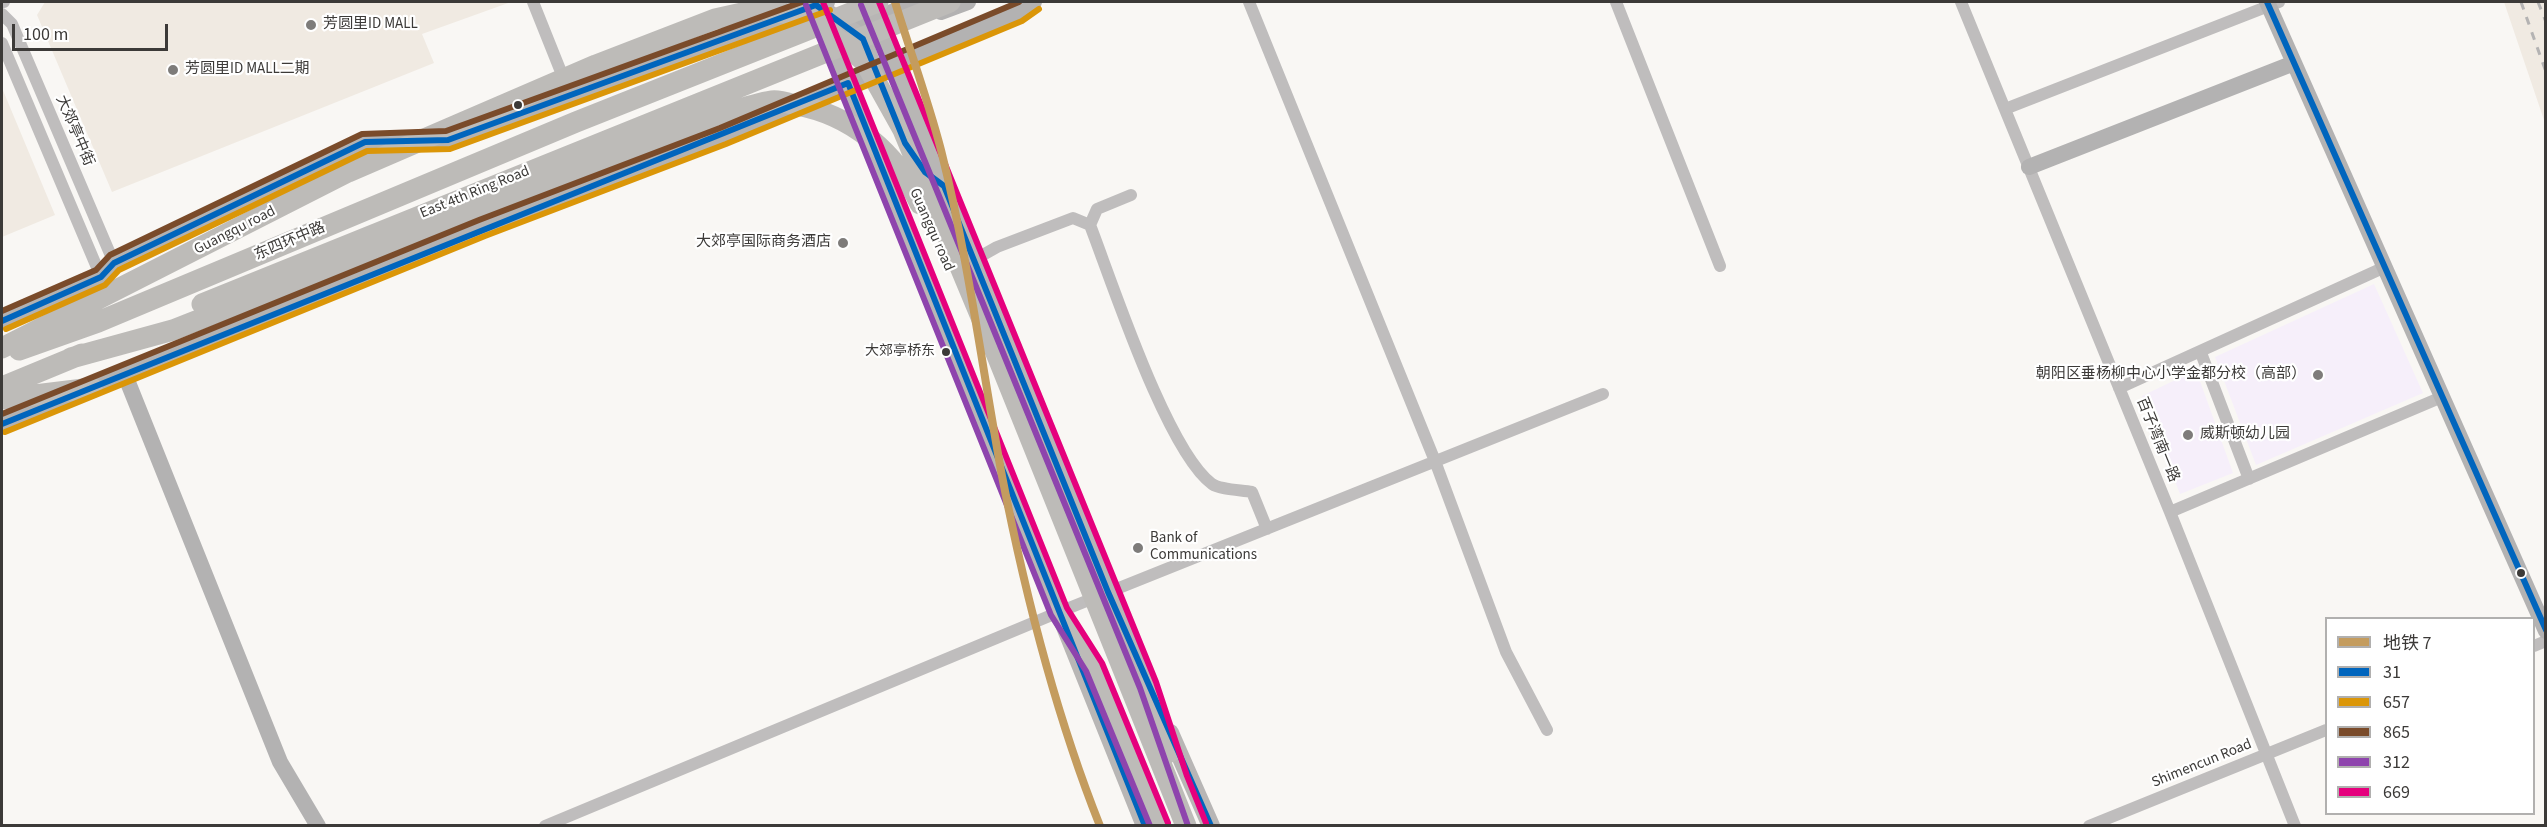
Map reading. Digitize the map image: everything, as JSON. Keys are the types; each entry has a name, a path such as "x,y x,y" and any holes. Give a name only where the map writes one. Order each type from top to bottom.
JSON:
{"highway":[{"name":"East 4th Ring Road","path":"2,387 587,147 950,2"},
{"name":"东四环中路","path":"2,356 98,322 576,122 874,7"},
{"name":"Guangqu road","path":"2,348 348,172 596,65 715,20 760,9 812,18 865,62 903,130 998,358 1186,825"},
{"name":"Guangqu road","path":"71,358 173,330 701,122 774,101 822,109 851,123 891,158 911,183 951,274 1172,825"},
{"path":"2,399 92,388"},
{"path":"1059,612 1094,667 1160,825"},
{"path":"1148,685 1179,779 1198,825"}],"main road":[{"path":"874,7 918,2"},
{"path":"832,46 860,35 884,35 968,2"},
{"path":"2,424 482,228 723,136 1019,13 1034,2"},
{"path":"2,321 100,277 114,264 365,142 448,140 819,3"},
{"path":"819,3 860,35 946,240 958,256 974,260"},
{"path":"819,3 832,46 1145,825"},
{"path":"2272,3 2295,63 2546,632"},
{"path":"860,35 874,7"},
{"path":"874,7 1108,592 1211,825"},
{"path":"2029,167 2295,63"},
{"path":"905,143 925,172 944,186"},
{"path":"125,375 280,762 318,825"}],"street":[{"path":"534,2 570,94"},
{"path":"1249,2 1435,461 1506,652 1547,730"},
{"path":"1616,2 1720,266"},
{"name":"百子湾南一路","path":"1961,2 2120,388 2295,825"},
{"path":"2005,109 2272,3"},
{"name":"大郊亭中街","path":"2,14 12,24 114,264"},
{"path":"2,43 100,277"},
{"path":"1131,195 1097,209 1090,225 1153,386 1184,452 1213,485 1252,492 1267,529"},
{"path":"974,260 997,247 1073,218 1090,225"},
{"path":"2120,388 2201,353 2385,267"},
{"path":"2201,353 2249,479"},
{"path":"545,825 1108,592 1603,394"},
{"path":"2170,512 2442,397"},
{"name":"Shimencun Road","path":"2089,825 2325,730"}],"shaded area":[{"name":"芳圆里ID MALL","path":"45,2 511,2 422,34 434,63 112,192 37,15"},
{"path":"2504,2 2545,2 2545,123"},
{"path":"2,88 55,215 2,237"},
{"name":"朝阳区垂杨柳中心小学金都分校（高部）","path":"2374,284 2423,393 2256,465 2215,357"},
{"name":"威斯顿幼儿园","path":"2196,370 2233,473 2180,494 2142,396"}],"railway":[{"path":"2521,2 2546,72"},
{"path":"2538,2 2546,22"}],"metro line":[{"name":"7","path":"895,2 930,113 951,190 1002,476 1031,609 1055,697 1100,826"}],"transit line":[{"name":"865","path":"2,311 96,270 110,255 362,134 446,131 802,2"},
{"name":"669","path":"823,2 1067,608 1102,663 1168,823"},
{"name":"669","path":"879,2 1156,682 1187,776 1206,823"},
{"name":"865","path":"2,414 479,220 720,128 1019,2"},
{"name":"31","path":"2267,2 2546,630"},
{"name":"312","path":"806,5 1051,615 1086,671 1150,826"},
{"name":"31","path":"2,321 101,277 114,263 365,142 448,140 816,5 863,39 905,143 925,172 944,186 1108,592 1211,826"},
{"name":"312","path":"861,5 1140,688 1188,826"},
{"name":"657","path":"5,432 485,236 726,144 1022,21 1039,9"},
{"name":"657","path":"6,329 105,285 119,270 367,151 450,149 830,10"},
{"name":"31","path":"2,424 848,83 1145,826"}],"place":[{"name":"芳圆里ID MALL","path":"311,25"},
{"name":"芳圆里ID MALL二期","path":"173,70"},
{"name":"大郊亭国际商务酒店","path":"843,243"},
{"name":"大郊亭桥东","path":"946,352"},
{"name":"朝阳区垂杨柳中心小学金都分校（高部）","path":"2318,375"},
{"name":"威斯顿幼儿园","path":"2188,435"},
{"name":"Bank of Communications","path":"1138,548"}]}
